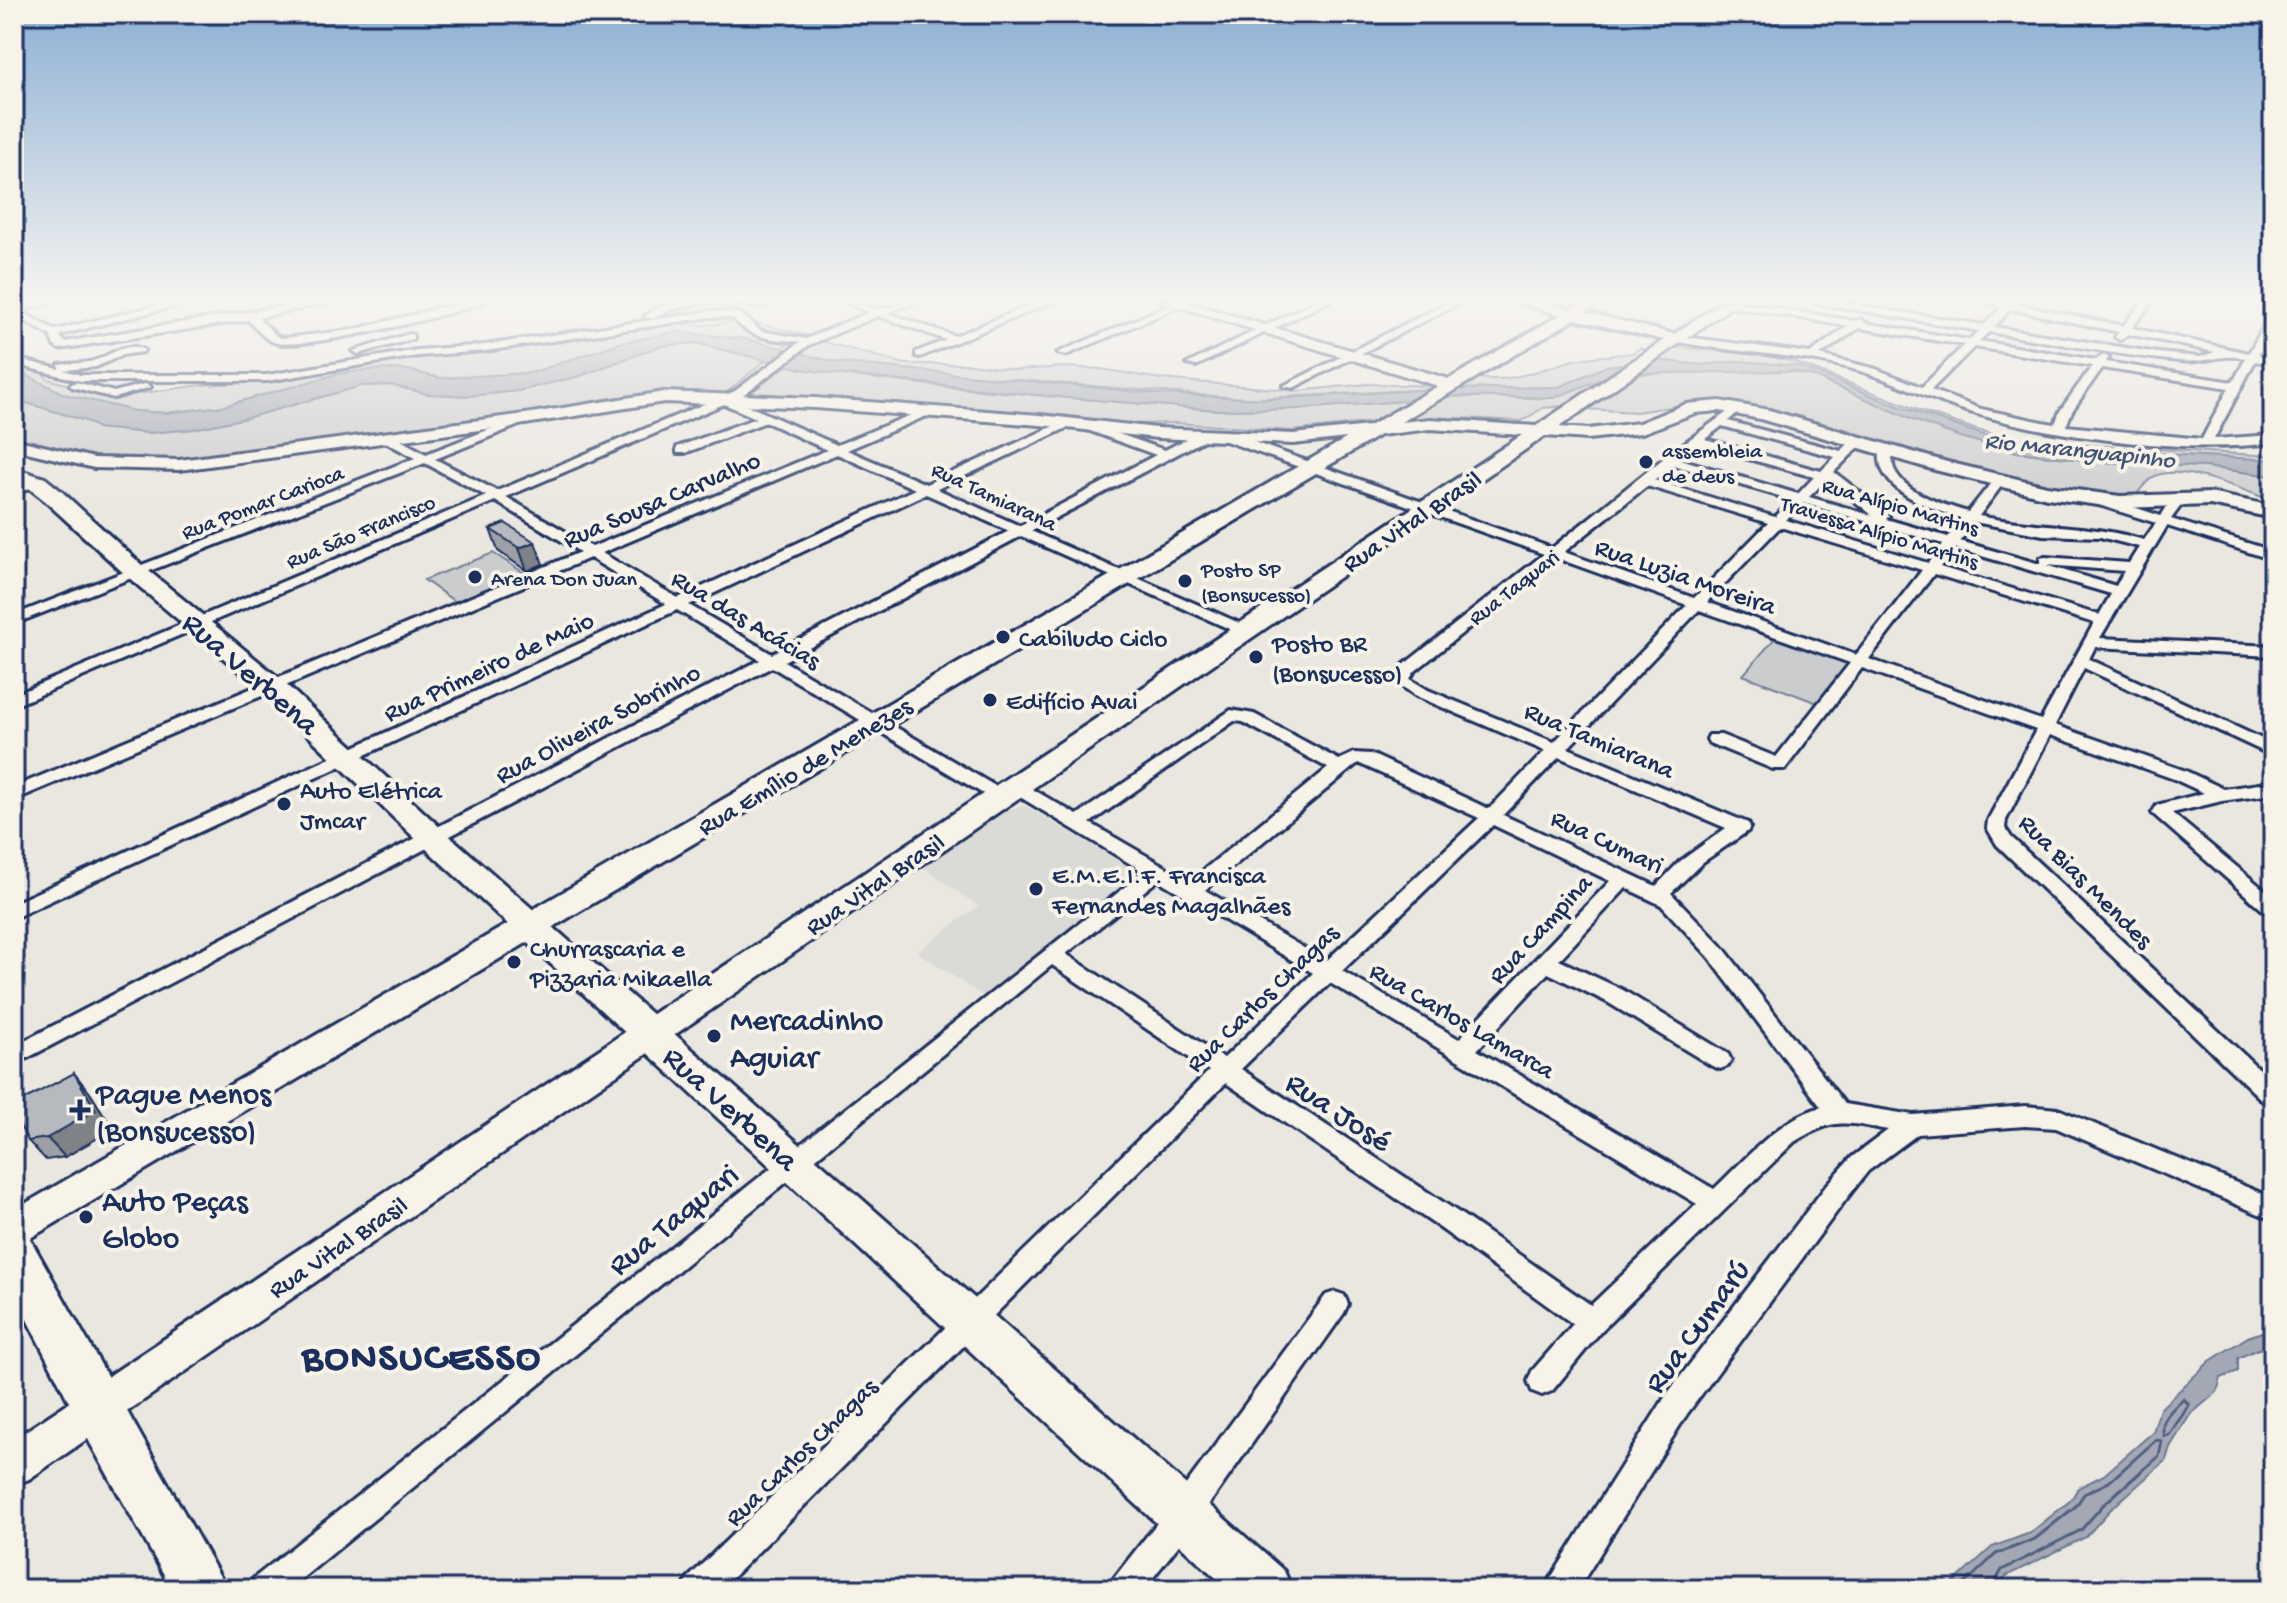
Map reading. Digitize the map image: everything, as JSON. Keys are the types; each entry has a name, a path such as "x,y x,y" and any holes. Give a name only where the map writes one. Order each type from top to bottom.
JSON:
{"main road":[{"name":"Rua Verbena","path":"14,474 37,483 136,572 271,685 433,838 1266,1589"},
{"path":"14,1251 97,1408 201,1589"}],"street":[{"path":"45,376 114,395 145,387"},
{"path":"74,376 280,376"},
{"name":"Rua São Francisco","path":"14,701 739,393 760,376"},
{"path":"1289,386 1310,376"},
{"path":"1410,376 1446,389"},
{"name":"Rua Emílio de Menezes","path":"14,1229 1468,376"},
{"name":"Rua Vital Brasil","path":"14,1464 1623,376"},
{"path":"1884,376 1995,416 2059,429 2206,442 2273,439"},
{"path":"1924,391 1940,376"},
{"path":"2059,429 2066,411 2091,376"},
{"path":"2173,376 2236,386"},
{"path":"2206,442 2241,376"},
{"path":"14,444 94,463 154,466 305,449 664,397 927,412 1204,435 1314,438 1379,428 1454,424 1588,434 1642,428 1692,408 1737,408 1851,448"},
{"name":"Rua Tamiarana","path":"723,399 1248,632"},
{"name":"Rua Taquari","path":"1403,675 1737,408"},
{"name":"Rua Sousa Carvalho","path":"14,794 927,412"},
{"path":"681,450 767,418"},
{"name":"Rua Pomar Carioca","path":"14,620 525,419"},
{"path":"1720,422 1851,448 1885,449 1999,481 2099,500 2273,556"},
{"path":"1076,424 1166,455"},
{"name":"Rua Primeiro de Maio","path":"14,911 926,487 1076,424"},
{"name":"Rua Oliveira Sobrinho","path":"14,1056 1204,435"},
{"name":"Rua das Acácias","path":"384,436 496,496 875,722 1009,792"},
{"name":"Rua Luzia Moreira","path":"1224,436 2180,775 2222,795"},
{"path":"1695,440 1825,474 1850,494 1903,526"},
{"name":"Rua Carlos Chagas","path":"699,1589 1223,1072 1492,816 1851,448"},
{"path":"1885,449 1885,464 1900,484 1931,503 1970,518 2029,529 2107,534 2147,545"},
{"name":"Rua Alípio Martins","path":"1669,460 2121,592"},
{"name":"Travessa Alípio Martins","path":"1644,481 2104,621"},
{"path":"1715,739 1779,765 1999,481"},
{"path":"14,490 37,483"},
{"path":"2099,500 2142,503 2210,499 2273,512"},
{"name":"Rua Bias Mendes","path":"2178,500 2147,545 2090,642 2044,727 1997,820 1996,828 2004,841 2273,1096"},
{"path":"2001,556 2070,565 2134,568"},
{"path":"2090,642 2273,651"},
{"path":"2081,661 2273,751"},
{"name":"Rua Tamiarana","path":"1403,675 1404,684 1741,827 1717,841 1669,881 1660,895"},
{"path":"1078,823 1231,715 1248,718 1340,767 1192,890"},
{"name":"Rua Cumari","path":"1340,767 1354,758 1365,758 1660,895 1715,951 1838,1112"},
{"path":"2273,788 2222,795 2161,811 2162,816 2273,908"},
{"name":"Rua Carlos Lamarca","path":"1009,792 1078,823 1159,870 1715,1202"},
{"name":"Rua Taquari","path":"265,1589 1159,870"},
{"name":"Rua Campina","path":"1463,1050 1623,879"},
{"name":"Rua José","path":"1051,954 1223,1072 1449,1220 1592,1322"},
{"path":"1546,963 1595,990 1615,996 1720,1060"},
{"path":"1542,1381 1592,1322 1786,1135 1811,1120 1838,1112 1913,1125 2025,1116 2058,1119 2273,1209"},
{"name":"Rua Cumarú","path":"1560,1589 1677,1404 1835,1194 1860,1164 1913,1125"},
{"path":"1125,1589 1182,1516 1335,1304"}],"shaded area":[{"path":"28,376 45,376 114,397 202,385 273,382 308,376 331,376 224,406 167,413 134,411 64,394"},
{"path":"431,376 480,376 440,378"},
{"path":"580,376 747,376 726,393 671,393 605,399 557,410 198,461 98,461 14,439 14,399 86,421 98,428 148,433 194,429 246,418 361,386 390,385 468,396 518,391"},
{"path":"773,376 851,376 1216,410 1299,409 1416,400 1374,422 1291,431 1175,423 1134,424 1061,415 751,393"},
{"path":"967,376 1142,376 1297,391 1367,384 1440,386 1436,389 1249,399"},
{"path":"1585,376 1559,387 1453,389 1473,377"},
{"path":"1612,376 1565,406 1543,408 1522,421 1462,418 1405,420 1443,396 1553,398"},
{"path":"1634,376 1813,376 2017,452 2102,462 2205,467 2273,476 2273,501 2214,480 2181,473 2155,476 2133,499 2062,488 1958,465 1799,417 1684,405 1636,412 1585,409"},
{"path":"1826,376 1977,430 2023,441 2273,456 2273,460 2036,447 1980,434 1895,405"},
{"name":"Arena Don Juan","path":"493,553 526,574 457,603 424,580"},
{"path":"1775,638 1849,664 1820,704 1743,675"},
{"name":"E.M.E.I.F. Francisca Fernandes Magalhães","path":"1025,806 1139,873 983,996 917,952 978,906 924,868 1003,810"}],"water":[{"path":"14,376 28,376 64,394 134,411 167,413 224,406 331,376 581,376 518,391 468,396 427,394 390,385 361,386 246,418 194,429 148,433 98,428 86,421 14,399"},
{"path":"853,376 975,376 1160,394 1269,399 1436,389 1416,400 1299,409 1216,410"},
{"name":"Rio Maranguapinho","path":"1585,376 1610,376 1553,398 1443,396 1453,389 1559,387"},
{"name":"Rio Maranguapinho","path":"1814,376 1822,376 1980,434 2036,447 2273,460 2273,476 2205,467 2102,462 2017,452 1963,438 1913,420"},
{"path":"2273,1328 2273,1349 2258,1349 2238,1358 2238,1371 2221,1378 2217,1392 2190,1415 2170,1447 2166,1460 2109,1511 2086,1537 2006,1576 1997,1589 1946,1589 1992,1547 2030,1533 2071,1500 2078,1488 2104,1475 2153,1432 2160,1409 2210,1361 2248,1337"}],"building":[{"path":"505,523 535,542 519,548 490,529"},
{"path":"74,1073 96,1110 47,1138 28,1141 14,1115 14,1105"}],"place":[{"name":"assembleia de deus","path":"1646,462"},
{"name":"Arena Don Juan","path":"475,577"},
{"name":"Posto SP (Bonsucesso)","path":"1185,581"},
{"name":"Cabiludo Ciclo","path":"1003,637"},
{"name":"Posto BR (Bonsucesso)","path":"1256,657"},
{"name":"Edifício Avai","path":"990,700"},
{"name":"Auto Elétrica Jmcar","path":"284,804"},
{"name":"E.M.E.I.F. Francisca Fernandes Magalhães","path":"1036,889"},
{"name":"Churrascaria e Pizzaria Mikaella","path":"514,962"},
{"name":"Mercadinho Aguiar","path":"714,1036"},
{"name":"Pague Menos (Bonsucesso)","path":"80,1110"},
{"name":"Auto Peças Globo","path":"86,1217"}],"district":[{"name":"BONSUCESSO","path":"422,1354"}]}
